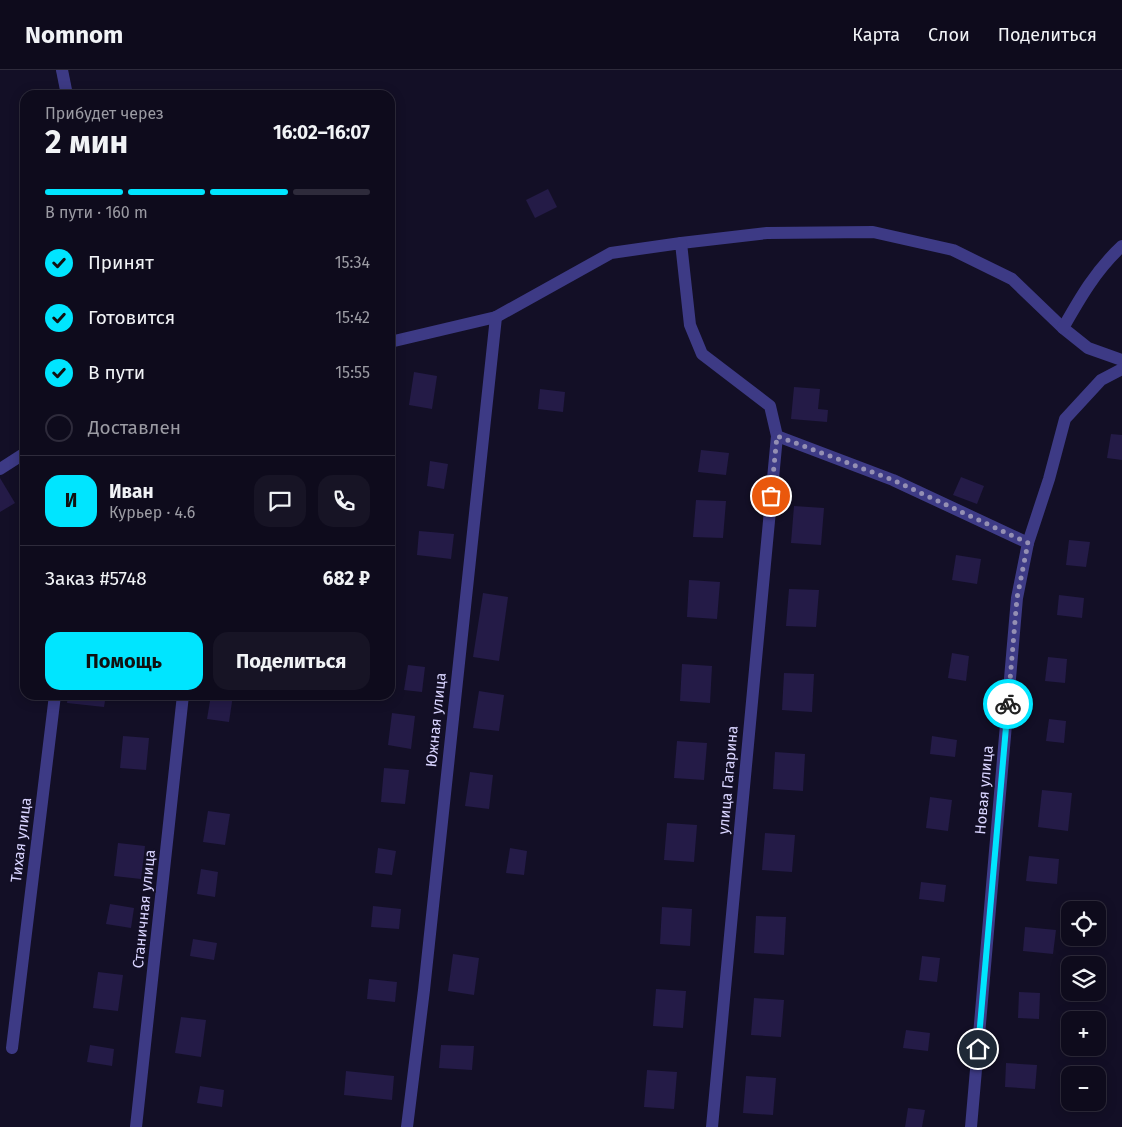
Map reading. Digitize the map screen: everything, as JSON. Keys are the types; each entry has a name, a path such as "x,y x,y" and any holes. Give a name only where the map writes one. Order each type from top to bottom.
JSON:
{"street":[{"path":"62,70 66,90"},
{"path":"395,341 496,317 611,253 767,233 873,232 953,250 1012,279 1063,328 1088,348 1122,360"},
{"name":"улица Гагарина","path":"681,243 690,326 702,354 770,406 777,436 712,1127"},
{"path":"1063,328 1090,281 1107,259 1122,246"},
{"name":"Южная улица","path":"407,1127 425,980 496,317"},
{"name":"Новая улица","path":"971,1127 1017,598 1028,543 1049,479 1065,418 1100,380 1122,369"},
{"path":"777,436 893,480 1028,543"},
{"path":"0,469 20,456"},
{"name":"Тихая улица","path":"12,1048 54,700"},
{"name":"Станичная улица","path":"136,1127 183,700"}],"building":[{"path":"548,189 557,207 535,218 526,200"},
{"path":"414,372 437,376 432,409 409,405"},
{"path":"794,387 820,389 818,409 828,410 827,422 791,419"},
{"path":"540,389 565,392 563,412 538,409"},
{"path":"1111,434 1122,435 1122,460 1107,458"},
{"path":"701,450 729,453 726,475 698,472"},
{"path":"430,461 448,464 444,489 427,486"},
{"path":"961,477 984,486 977,504 953,495"},
{"path":"0,478 15,503 0,512"},
{"path":"696,500 726,501 723,538 693,537"},
{"path":"794,506 824,508 821,545 791,543"},
{"path":"419,531 454,534 451,559 417,555"},
{"path":"1069,540 1090,542 1086,567 1066,565"},
{"path":"956,555 981,559 977,584 952,580"},
{"path":"689,580 720,582 717,619 687,617"},
{"path":"789,589 819,590 816,627 786,626"},
{"path":"483,593 508,597 499,661 473,657"},
{"path":"1059,595 1084,598 1082,618 1057,615"},
{"path":"952,653 969,656 966,681 948,678"},
{"path":"1048,657 1067,659 1065,683 1045,681"},
{"path":"682,664 712,666 710,703 680,701"},
{"path":"408,665 425,667 422,692 404,690"},
{"path":"784,673 814,674 812,712 782,710"},
{"path":"479,691 504,695 499,731 473,728"},
{"path":"67,700 105,700 104,707 67,703"},
{"path":"210,700 232,700 229,722 207,719"},
{"path":"392,713 415,716 411,749 388,745"},
{"path":"1049,719 1066,721 1064,743 1046,741"},
{"path":"123,736 149,738 146,770 120,768"},
{"path":"932,736 957,740 955,757 930,754"},
{"path":"677,741 707,743 704,780 674,778"},
{"path":"775,752 805,754 803,791 773,789"},
{"path":"384,768 409,770 405,804 381,802"},
{"path":"470,772 493,775 489,809 465,806"},
{"path":"1042,790 1072,793 1068,831 1038,827"},
{"path":"930,797 952,800 948,831 926,828"},
{"path":"208,811 230,814 225,845 203,842"},
{"path":"667,823 697,825 694,862 664,860"},
{"path":"765,833 795,835 792,872 762,870"},
{"path":"118,843 145,846 141,879 114,876"},
{"path":"378,848 396,851 392,875 375,873"},
{"path":"510,848 527,851 524,875 506,873"},
{"path":"1029,856 1059,859 1057,884 1026,881"},
{"path":"201,869 218,872 215,897 197,894"},
{"path":"921,882 946,885 944,902 919,899"},
{"path":"110,904 134,908 131,928 106,924"},
{"path":"373,906 401,909 399,929 371,927"},
{"path":"662,907 692,909 690,946 660,944"},
{"path":"756,916 786,917 784,955 754,953"},
{"path":"1025,927 1056,930 1053,954 1023,951"},
{"path":"193,939 217,943 214,960 190,956"},
{"path":"453,954 479,958 474,995 448,991"},
{"path":"922,956 940,958 937,982 919,980"},
{"path":"98,972 123,975 118,1011 93,1008"},
{"path":"369,979 397,982 395,1002 367,999"},
{"path":"656,989 686,991 683,1028 653,1026"},
{"path":"1019,992 1040,993 1039,1019 1018,1018"},
{"path":"754,998 784,1000 781,1037 751,1035"},
{"path":"181,1017 206,1020 201,1057 175,1053"},
{"path":"906,1030 930,1033 928,1051 903,1048"},
{"path":"90,1045 114,1049 112,1066 87,1062"},
{"path":"441,1045 474,1046 472,1070 439,1068"},
{"path":"1006,1063 1037,1065 1035,1089 1005,1087"},
{"path":"647,1070 677,1072 674,1109 644,1107"},
{"path":"346,1071 394,1076 392,1100 344,1095"},
{"path":"746,1076 776,1078 773,1115 743,1113"},
{"path":"200,1086 224,1090 222,1107 197,1103"},
{"path":"908,1108 925,1110 922,1127 905,1127"}],"way so far":[{"path":"771,496 777,436 893,480 1028,543 1017,598 1008,704"}],"route":[{"path":"978,1049 1008,704"}]}
